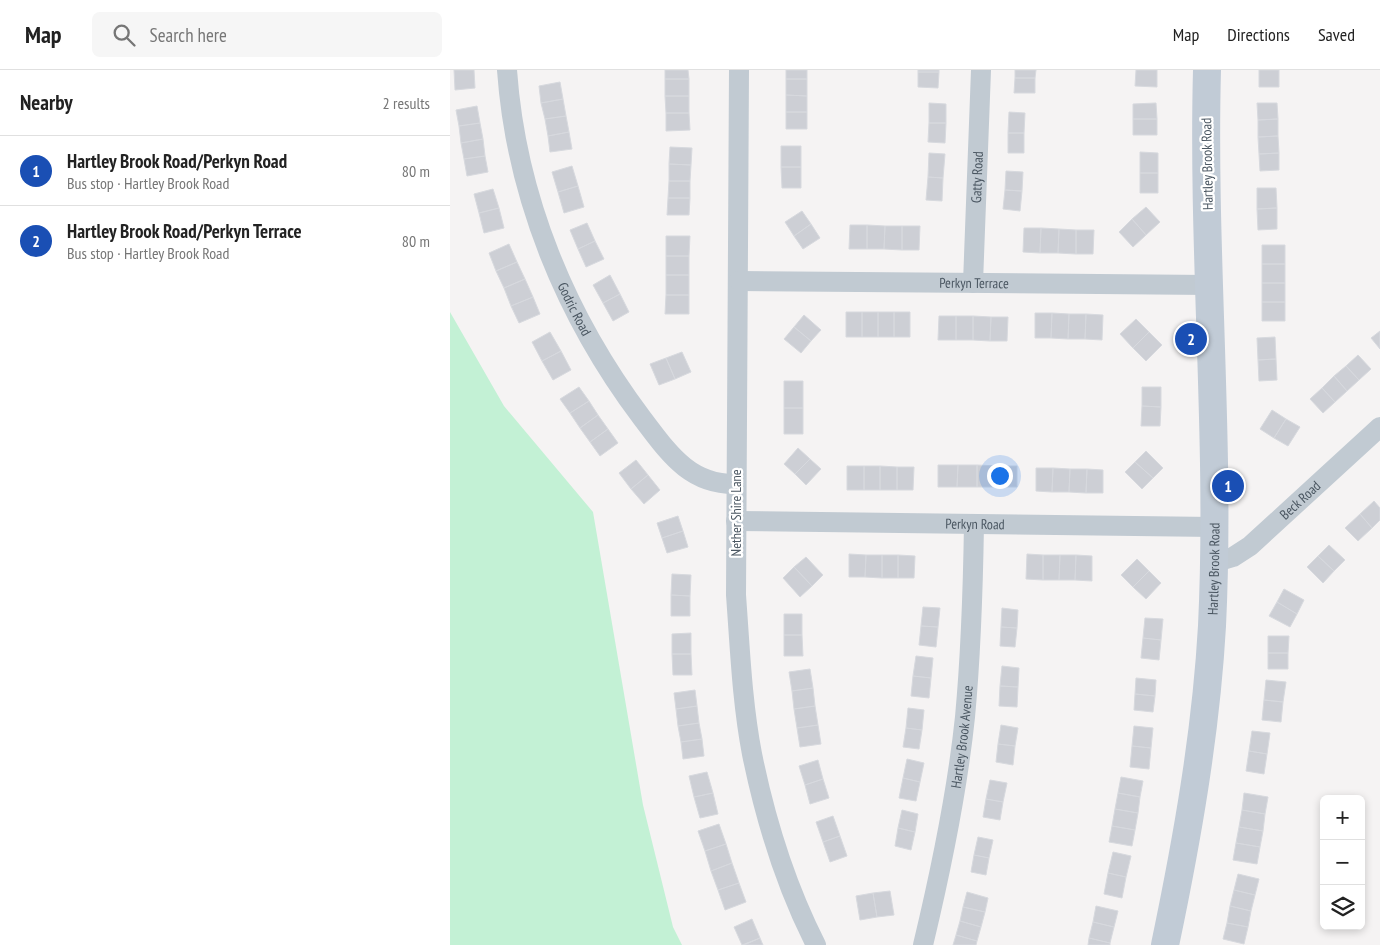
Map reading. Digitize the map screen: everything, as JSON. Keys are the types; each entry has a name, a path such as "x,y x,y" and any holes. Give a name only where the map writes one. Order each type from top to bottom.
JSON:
{"street":[{"name":"Godric Road","path":"507,70 522,172 559,280 588,338 662,444 693,474 716,483 736,484"},
{"name":"Nether Shire Lane","path":"739,70 736,521 737,604 742,670 752,754 769,820 790,884 816,945"},
{"name":"Gatty Road","path":"973,283 981,70"},
{"name":"Hartley Brook Road","path":"1165,945 1192,802 1204,712 1212,628 1214,527 1207,70"},
{"name":"Perkyn Terrace","path":"739,281 1209,285"},
{"name":"Beck Road","path":"1213,563 1233,557 1250,546 1380,427"},
{"name":"Perkyn Road","path":"736,521 1214,527"},
{"name":"Hartley Brook Avenue","path":"923,945 950,817 964,719 972,621 974,524"}],"green space":[{"path":"450,312 504,406 593,512 643,805 673,927 682,945 450,945"}],"building":[{"path":"454,70 474,70 475,88 455,90"},
{"path":"665,70 688,70 689,79 665,79"},
{"path":"786,70 807,70 807,79 786,79"},
{"path":"918,70 939,70 939,72 918,72"},
{"path":"1015,70 1036,70 1035,78 1015,78"},
{"path":"1136,70 1157,70 1157,87 1135,86"},
{"path":"1259,70 1279,70 1279,87 1259,87"},
{"path":"918,72 939,72 938,88 918,87"},
{"path":"1015,78 1035,78 1035,93 1014,93"},
{"path":"665,79 689,79 689,96 665,96"},
{"path":"786,79 807,79 807,96 786,95"},
{"path":"560,82 563,99 541,103 539,86"},
{"path":"786,95 807,96 807,112 786,112"},
{"path":"665,96 689,96 689,113 666,113"},
{"path":"563,99 566,116 545,119 541,103"},
{"path":"929,103 946,104 946,123 929,123"},
{"path":"1156,103 1157,119 1133,119 1133,104"},
{"path":"1257,103 1277,103 1278,119 1258,120"},
{"path":"477,106 480,123 459,126 456,110"},
{"path":"786,112 807,112 807,129 786,129"},
{"path":"1009,112 1025,113 1024,133 1008,133"},
{"path":"666,113 689,113 690,130 666,131"},
{"path":"566,116 569,132 548,136 545,119"},
{"path":"1133,119 1157,119 1157,135 1133,135"},
{"path":"1278,119 1278,136 1258,137 1258,120"},
{"path":"480,123 483,139 461,143 459,126"},
{"path":"929,123 946,123 945,143 928,142"},
{"path":"569,132 572,149 550,152 548,136"},
{"path":"1008,133 1024,133 1024,153 1008,153"},
{"path":"1278,136 1279,153 1259,154 1258,137"},
{"path":"483,139 485,156 464,159 461,143"},
{"path":"781,146 801,146 801,167 781,167"},
{"path":"670,147 692,148 691,165 669,164"},
{"path":"1140,152 1158,153 1158,173 1140,173"},
{"path":"929,153 945,154 943,178 928,177"},
{"path":"1279,153 1279,170 1260,171 1259,154"},
{"path":"485,156 488,172 467,176 464,159"},
{"path":"669,164 691,165 690,181 669,181"},
{"path":"572,166 578,186 558,192 552,172"},
{"path":"781,167 801,167 801,188 782,188"},
{"path":"1006,171 1023,172 1022,191 1005,190"},
{"path":"1140,173 1158,173 1158,193 1140,193"},
{"path":"928,177 943,178 942,201 926,200"},
{"path":"669,181 690,181 690,198 668,198"},
{"path":"578,186 584,207 564,213 558,192"},
{"path":"1257,188 1276,188 1277,208 1257,209"},
{"path":"493,189 499,208 479,213 474,194"},
{"path":"1005,190 1022,191 1020,211 1003,209"},
{"path":"668,198 690,198 689,215 667,215"},
{"path":"1146,207 1160,222 1146,235 1132,219"},
{"path":"499,208 504,228 484,233 479,213"},
{"path":"1277,208 1277,229 1258,230 1257,209"},
{"path":"802,211 811,224 794,236 785,222"},
{"path":"1132,219 1146,235 1133,247 1119,232"},
{"path":"587,223 595,241 578,249 570,230"},
{"path":"811,224 820,238 803,249 794,236"},
{"path":"850,225 867,225 867,249 849,249"},
{"path":"867,225 885,226 884,249 867,249"},
{"path":"885,226 902,226 902,250 884,249"},
{"path":"902,226 920,226 919,250 902,250"},
{"path":"1024,228 1041,228 1040,253 1023,252"},
{"path":"1041,228 1059,229 1058,253 1040,253"},
{"path":"1059,229 1076,230 1076,254 1058,253"},
{"path":"1076,230 1094,230 1093,254 1076,254"},
{"path":"666,236 690,236 689,256 666,256"},
{"path":"595,241 604,259 586,267 578,249"},
{"path":"509,244 517,262 496,271 489,253"},
{"path":"1262,245 1285,245 1285,264 1262,264"},
{"path":"666,256 689,256 689,275 666,275"},
{"path":"517,262 525,279 504,288 496,271"},
{"path":"1262,264 1285,264 1285,283 1262,283"},
{"path":"610,275 620,294 603,303 593,285"},
{"path":"666,275 689,275 689,295 666,295"},
{"path":"525,279 533,297 511,306 504,288"},
{"path":"1262,283 1285,283 1285,302 1262,302"},
{"path":"620,294 629,312 613,321 603,303"},
{"path":"666,295 689,295 689,314 665,314"},
{"path":"533,297 540,314 519,323 511,306"},
{"path":"1262,302 1285,302 1285,321 1262,321"},
{"path":"846,312 862,312 862,337 846,337"},
{"path":"862,312 878,312 878,337 862,337"},
{"path":"878,312 894,312 894,337 878,337"},
{"path":"894,312 910,312 910,337 894,337"},
{"path":"1035,313 1052,313 1051,338 1035,338"},
{"path":"1052,313 1069,314 1068,339 1051,338"},
{"path":"1069,314 1086,314 1085,339 1068,339"},
{"path":"1086,314 1103,315 1102,340 1085,339"},
{"path":"804,315 821,330 811,341 794,327"},
{"path":"939,316 956,316 956,340 938,340"},
{"path":"956,316 973,316 973,340 956,340"},
{"path":"973,316 991,317 990,341 973,340"},
{"path":"991,317 1008,317 1007,341 990,341"},
{"path":"1136,319 1149,332 1133,348 1120,334"},
{"path":"794,327 811,341 801,353 784,339"},
{"path":"1380,331 1380,349 1371,338"},
{"path":"550,332 561,351 542,361 532,342"},
{"path":"1149,332 1162,345 1146,361 1133,348"},
{"path":"1275,337 1276,359 1258,360 1257,338"},
{"path":"561,351 571,370 553,380 542,361"},
{"path":"682,352 691,372 675,379 666,358"},
{"path":"1358,355 1371,369 1359,380 1346,366"},
{"path":"666,358 675,379 659,385 650,364"},
{"path":"1276,359 1277,380 1259,381 1258,360"},
{"path":"1346,366 1359,380 1347,391 1334,376"},
{"path":"1334,376 1347,391 1335,402 1322,388"},
{"path":"784,381 803,381 803,408 784,408"},
{"path":"579,387 589,401 570,413 560,399"},
{"path":"1142,387 1161,387 1161,407 1142,406"},
{"path":"1322,388 1335,402 1323,413 1310,399"},
{"path":"589,401 598,415 580,428 570,413"},
{"path":"1142,406 1161,407 1160,426 1141,426"},
{"path":"784,408 803,408 803,434 784,434"},
{"path":"1272,410 1286,419 1274,438 1260,429"},
{"path":"598,415 608,429 590,442 580,428"},
{"path":"1286,419 1300,427 1288,446 1274,438"},
{"path":"608,429 618,443 600,456 590,442"},
{"path":"798,448 810,459 795,474 784,464"},
{"path":"1146,451 1163,468 1153,478 1135,462"},
{"path":"810,459 821,469 806,485 795,474"},
{"path":"636,460 648,475 631,489 619,473"},
{"path":"1135,462 1153,478 1142,489 1125,472"},
{"path":"938,465 958,465 957,487 938,487"},
{"path":"958,465 977,465 977,487 957,487"},
{"path":"977,465 997,466 997,487 977,487"},
{"path":"847,466 864,466 864,490 847,490"},
{"path":"864,466 880,466 880,490 864,490"},
{"path":"880,466 897,467 897,490 880,490"},
{"path":"997,466 1017,466 1017,487 997,487"},
{"path":"897,467 914,467 913,490 897,490"},
{"path":"1036,468 1053,468 1052,492 1036,491"},
{"path":"1053,468 1070,469 1069,492 1052,492"},
{"path":"1070,469 1087,469 1086,493 1069,492"},
{"path":"1087,469 1103,470 1103,493 1086,493"},
{"path":"648,475 660,490 644,504 631,489"},
{"path":"1374,501 1380,508 1380,520 1372,528 1360,514"},
{"path":"1360,514 1372,528 1358,541 1345,528"},
{"path":"678,516 683,531 662,538 657,523"},
{"path":"683,531 688,547 667,553 662,538"},
{"path":"1329,545 1345,560 1334,571 1318,556"},
{"path":"849,554 866,555 865,577 849,577"},
{"path":"1027,554 1043,555 1043,580 1026,579"},
{"path":"866,555 882,555 882,578 865,577"},
{"path":"882,555 898,555 898,578 882,578"},
{"path":"898,555 915,556 914,578 898,578"},
{"path":"1043,555 1060,555 1059,580 1043,580"},
{"path":"1060,555 1076,555 1075,580 1059,580"},
{"path":"1076,555 1092,556 1092,581 1075,580"},
{"path":"1318,556 1334,571 1323,583 1307,567"},
{"path":"806,557 823,575 812,586 794,567"},
{"path":"1137,559 1149,571 1133,587 1121,575"},
{"path":"794,567 812,586 800,597 783,578"},
{"path":"1149,571 1161,583 1146,599 1133,587"},
{"path":"672,574 691,575 690,596 671,595"},
{"path":"1284,589 1304,600 1297,614 1277,602"},
{"path":"671,595 690,596 690,616 671,616"},
{"path":"1277,602 1297,614 1290,627 1269,616"},
{"path":"923,607 940,608 938,627 921,626"},
{"path":"1002,608 1018,610 1017,628 1001,627"},
{"path":"784,614 802,614 802,635 784,635"},
{"path":"1145,618 1163,619 1161,640 1143,638"},
{"path":"921,626 938,627 936,647 919,645"},
{"path":"1001,627 1017,628 1015,647 1000,646"},
{"path":"691,633 691,654 672,654 672,634"},
{"path":"784,635 802,635 803,656 784,656"},
{"path":"1268,636 1289,636 1288,653 1268,653"},
{"path":"1143,638 1161,640 1159,660 1141,658"},
{"path":"1268,653 1288,653 1288,669 1268,669"},
{"path":"672,654 691,654 692,675 673,675"},
{"path":"916,656 933,658 931,678 913,676"},
{"path":"1002,666 1019,668 1018,687 1000,686"},
{"path":"810,669 813,688 792,691 789,672"},
{"path":"913,676 931,678 929,698 911,696"},
{"path":"1136,678 1156,680 1155,696 1135,694"},
{"path":"1266,680 1286,682 1283,702 1264,700"},
{"path":"1000,686 1018,687 1017,707 999,706"},
{"path":"813,688 815,706 794,709 792,691"},
{"path":"695,690 697,706 676,709 674,693"},
{"path":"1135,694 1155,696 1153,712 1134,710"},
{"path":"1264,700 1283,702 1281,722 1262,720"},
{"path":"697,706 699,723 678,726 676,709"},
{"path":"815,706 818,725 797,728 794,709"},
{"path":"908,708 924,710 922,730 906,728"},
{"path":"699,723 702,739 681,742 678,726"},
{"path":"818,725 821,744 800,747 797,728"},
{"path":"1001,725 1018,728 1015,746 998,744"},
{"path":"1134,726 1153,728 1151,748 1132,746"},
{"path":"906,728 922,730 919,749 903,747"},
{"path":"1252,731 1270,733 1267,754 1249,751"},
{"path":"702,739 704,756 683,759 681,742"},
{"path":"998,744 1015,746 1013,765 996,762"},
{"path":"1132,746 1151,748 1149,769 1130,767"},
{"path":"1249,751 1267,754 1264,774 1246,771"},
{"path":"907,759 924,763 920,782 903,778"},
{"path":"818,760 823,779 805,785 799,766"},
{"path":"707,772 713,793 694,797 689,776"},
{"path":"1121,777 1143,781 1140,797 1118,793"},
{"path":"903,778 920,782 916,801 899,798"},
{"path":"823,779 829,798 810,804 805,785"},
{"path":"990,780 1007,783 1003,802 986,799"},
{"path":"713,793 718,814 700,818 694,797"},
{"path":"1118,793 1140,797 1138,813 1115,809"},
{"path":"1244,793 1268,797 1265,814 1242,810"},
{"path":"986,799 1003,802 1000,820 983,817"},
{"path":"1115,809 1138,813 1135,830 1112,826"},
{"path":"902,810 918,814 915,832 898,828"},
{"path":"1242,810 1265,814 1263,831 1239,827"},
{"path":"833,816 840,836 823,842 816,822"},
{"path":"719,824 726,844 705,851 698,831"},
{"path":"1112,826 1135,830 1132,846 1109,842"},
{"path":"1239,827 1263,831 1260,847 1236,843"},
{"path":"898,828 915,832 911,850 895,846"},
{"path":"840,836 847,856 830,862 823,842"},
{"path":"978,837 993,840 989,858 974,855"},
{"path":"1236,843 1260,847 1257,864 1233,860"},
{"path":"726,844 732,863 711,871 705,851"},
{"path":"1113,852 1131,856 1126,877 1108,873"},
{"path":"974,855 989,858 986,875 971,872"},
{"path":"732,863 739,883 718,890 711,871"},
{"path":"1108,873 1126,877 1122,898 1104,894"},
{"path":"1238,874 1259,879 1255,895 1234,890"},
{"path":"739,883 746,902 725,910 718,890"},
{"path":"1234,890 1255,895 1251,911 1230,906"},
{"path":"890,891 894,915 877,917 873,893"},
{"path":"967,892 988,898 985,912 963,907"},
{"path":"873,893 877,917 860,920 856,896"},
{"path":"1096,906 1118,911 1114,927 1093,922"},
{"path":"1230,906 1251,911 1248,927 1227,923"},
{"path":"963,907 985,912 981,927 960,921"},
{"path":"752,919 760,938 742,945 734,927"},
{"path":"960,921 981,927 977,941 956,935"},
{"path":"1093,922 1114,927 1110,943 1089,938"},
{"path":"1227,923 1248,927 1244,944 1223,939"},
{"path":"956,935 977,941 976,945 953,945"},
{"path":"760,938 763,945 744,945"},
{"path":"1089,938 1110,943 1110,945 1088,945"}],"place":[{"name":"Hartley Brook Road/Perkyn Terrace","path":"1191,339"},
{"name":"Hartley Brook Road/Perkyn Road","path":"1228,486"}]}
